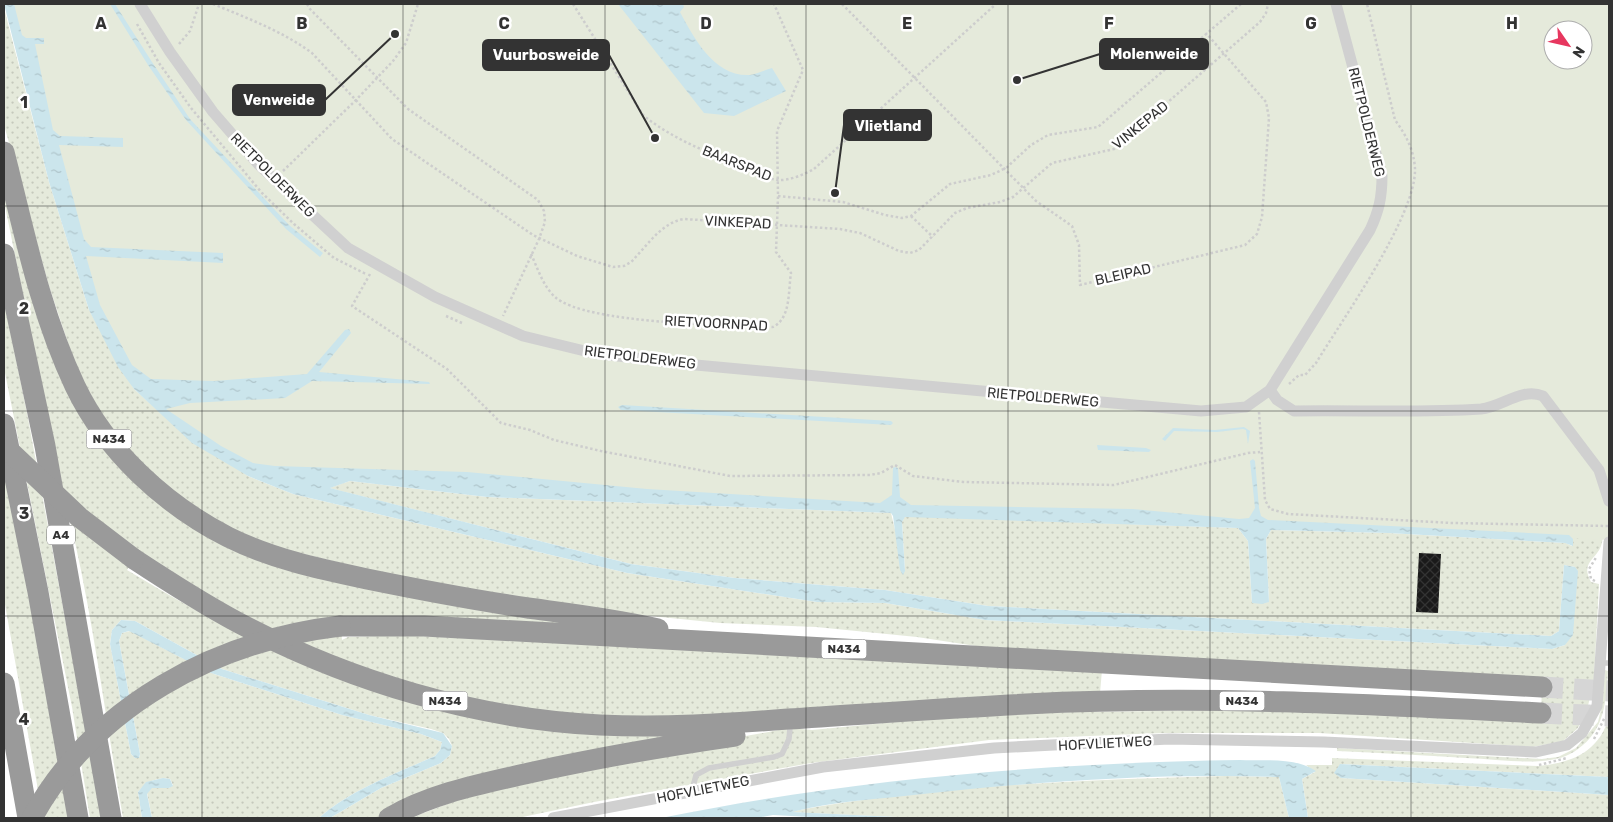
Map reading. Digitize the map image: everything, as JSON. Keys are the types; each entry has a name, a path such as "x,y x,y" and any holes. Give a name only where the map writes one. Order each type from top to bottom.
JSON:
{"highway":[{"name":"N434","path":"4,152 45,308 76,389 120,454 159,492 204,524 229,537 278,557 341,573 448,595 624,621 717,642"},
{"name":"A4","path":"4,254 45,446 111,818"},
{"name":"A4","path":"4,424 38,592 78,818"},
{"name":"N434","path":"4,446 79,517 134,560 194,598 241,624 297,651 381,683 454,703 541,719 597,725 679,727 1027,704 1123,700 1330,702 1541,713"},
{"name":"N434","path":"32,818 52,788 81,752 115,719 154,690 196,666 241,647 287,634 340,626 424,626 1542,687"},
{"path":"4,683 28,818"},
{"name":"N434","path":"389,818 439,796 480,784 650,749 896,713"}],"street":[{"name":"RIETPOLDERWEG","path":"140,4 170,52 213,112 274,179 348,248 435,297 523,336 584,351 685,364 1201,411 1246,407 1270,390 1370,230 1379,210 1382,176 1336,4"},
{"path":"1270,390 1277,400 1294,411 1484,409 1527,393 1543,396 1599,470 1609,501"},
{"name":"HOFVLIETWEG","path":"553,818 823,766 994,748 1170,739 1324,742 1536,752 1567,745 1582,734 1597,706 1605,663 1604,617 1609,542"}],"lane":[{"path":"692,791 696,774 709,768 782,754 789,739 790,728"}],"path":[{"path":"170,52 190,31 200,4"},
{"name":"VINKEPAD","path":"213,4 283,34 299,43 312,53 392,139 539,239 577,256 613,267 624,266 631,262 667,225 675,220 776,224 840,229 860,233 899,251 910,253 919,250 955,213 967,208 1000,202 1013,197 1040,172 1058,160 1103,153 1114,149 1260,22 1266,13 1268,4"},
{"path":"307,4 408,109 538,200 544,211 545,222 539,239 498,325"},
{"path":"274,179 378,78 406,43 418,4"},
{"name":"BAARSPAD","path":"573,4 643,115 656,126 681,140 757,173 778,180 805,174 814,169 996,4"},
{"name":"RIETVOORNPAD","path":"532,254 543,282 555,297 570,306 617,316 665,321 773,327 781,324 786,316 791,273 776,252 778,196 777,130 803,70 774,4"},
{"name":"BLEIPAD","path":"842,4 1025,187 1036,201 1072,226 1079,245 1080,285 1245,245 1256,234 1262,218 1269,118 1266,102 1206,33"},
{"path":"778,196 843,202 885,215 902,218 911,216 950,184 991,176 1006,168 1031,145 1048,135 1098,127 1241,4"},
{"path":"911,216 933,237"},
{"path":"370,262 370,276 352,306 447,369 501,423 530,430 554,440 601,451 730,476 870,475 881,473 894,465 913,476 963,482 1114,485 1248,453 1260,452"},
{"path":"1257,401 1265,500 1270,509 1288,514 1452,523 1609,526"},
{"path":"1588,744 1594,739 1606,714"},
{"path":"1537,765 1568,758"}],"shaded area":[{"path":"9,4 1609,4 1609,540 268,475 198,438 163,410 128,370 92,301"},
{"path":"4,8 49,182 89,310 134,389 163,415 248,476 293,494 627,573 817,602 885,603 985,620 1552,649 1565,645 1575,567 1564,565 1559,631 1551,636 988,606 885,590 735,578 631,564 329,488 350,481 487,497 891,513 905,571 902,522 905,516 1238,528 1248,541 1252,603 1269,602 1266,539 1271,530 1388,533 1566,543 1572,546 1569,535 1603,534 1599,551 1590,562 1587,570 1591,582 1599,584 1594,679 1586,715 1577,729 1563,741 1533,747 1319,733 1164,733 989,740 811,763 594,802 518,818 411,818 503,786 550,774 598,763 790,728 812,730 988,713 1239,710 1541,713 1542,687 976,646 917,637 816,627 720,623 581,609 467,593 278,548 219,525 164,486 124,445 98,408 76,367 49,286 4,125"},
{"path":"4,172 28,268 48,333 60,365 74,394 90,422 106,444 144,485 166,503 213,534 263,557 298,569 435,597 620,624 620,630 340,617 342,640 348,637 402,635 1102,670 1100,693 944,699 743,720 678,722 622,721 512,709 457,698 403,684 350,667 298,647 215,605 138,554 127,570 183,603 297,661 398,699 484,719 528,726 616,734 703,736 554,762 476,780 439,791 381,818 330,818 381,788 441,763 450,755 452,746 449,739 443,733 431,729 369,715 222,669 135,621 121,620 112,630 110,644 131,754 135,758 139,758 140,754 119,641 122,633 130,631 211,673 342,715 421,734 442,742 440,750 435,756 360,790 319,818 152,818 147,793 152,787 169,788 173,785 170,779 160,779 144,785 138,792 142,818 123,818 82,573 63,492 4,201"},
{"path":"4,300 27,413 102,818 90,818 72,707 4,368"},
{"path":"4,458 71,818 43,818 4,599"},
{"path":"1605,670 1608,671 1605,704 1599,724 1587,741 1574,752 1561,758 1524,762 1337,751 1337,748 1542,759 1558,757 1576,748 1598,722 1602,705"},
{"path":"1609,717 1609,777 1340,764 1341,778 1609,795 1609,818 1308,818 1302,779 1315,772 1306,765 1332,765 1332,758 1538,766 1562,762 1582,754 1598,739"},
{"path":"1225,776 1279,777 1289,818 916,818 789,812 897,796 1006,785"}],"water":[{"path":"4,4 14,4 22,35 26,38 44,38 44,44 35,44 53,130 60,136 123,138 123,147 59,145 84,239 91,247 223,253 223,263 86,256 100,305 132,365 151,379 214,381 307,374 345,330 349,329 351,333 319,372 429,382 430,384 312,381 285,398 190,403 166,409 221,446 253,463 275,466 467,472 647,489 880,503 892,495 893,468 895,467 898,468 900,497 911,505 1133,509 1239,519 1249,518 1255,508 1250,461 1253,459 1255,461 1259,508 1261,516 1268,520 1569,535 1573,539 1573,546 1565,543 1388,533 1271,530 1266,539 1269,602 1262,604 1252,603 1248,541 1238,528 905,517 902,522 905,571 903,575 900,570 893,516 891,513 487,497 350,481 330,488 631,564 735,578 885,590 988,606 1551,636 1559,631 1564,565 1575,567 1578,571 1573,635 1565,645 1552,649 985,620 885,603 817,602 627,573 293,494 248,476 192,443 134,389 118,367 89,310 49,182"},
{"path":"110,4 115,4 190,119 289,225 323,253 320,257 286,229 186,120 148,65"},
{"path":"618,4 683,4 684,7 680,12 699,44 716,63 726,70 737,74 750,75 772,68 786,91 734,116 704,113"},
{"path":"622,405 891,421 893,423 891,425 621,410 618,407"},
{"path":"1244,427 1250,431 1248,444 1246,430 1243,429 1217,432 1174,431 1165,441 1162,439 1173,428 1215,430"},
{"path":"1097,445 1146,448 1151,450 1149,452 1098,450"},
{"path":"121,620 135,621 222,669 369,715 443,733 452,746 450,755 441,763 381,788 330,818 319,818 360,790 435,756 440,750 442,742 421,734 342,715 211,673 129,631 122,633 119,641 140,754 139,758 135,758 131,754 110,644 112,630"},
{"path":"1240,760 1289,762 1316,771 1302,779 1308,818 1289,818 1279,777 1191,776 1011,785 824,805 792,812 916,818 827,818 773,815 756,818 661,818 733,804 877,783 1022,769"},
{"path":"1340,764 1609,777 1609,795 1341,778 1334,773"},
{"path":"163,778 170,779 173,786 169,788 152,788 147,794 152,818 142,818 138,792 146,782"}],"building":[{"path":"1419,553 1441,554 1438,613 1416,612"}],"tunnel":[{"path":"1542,687 1609,691"},
{"path":"1541,713 1609,716"}],"place":[{"name":"Venweide","path":"395,34"},
{"name":"Molenweide","path":"1017,80"},
{"name":"Vuurbosweide","path":"655,138"},
{"name":"Vlietland","path":"835,193"}]}
